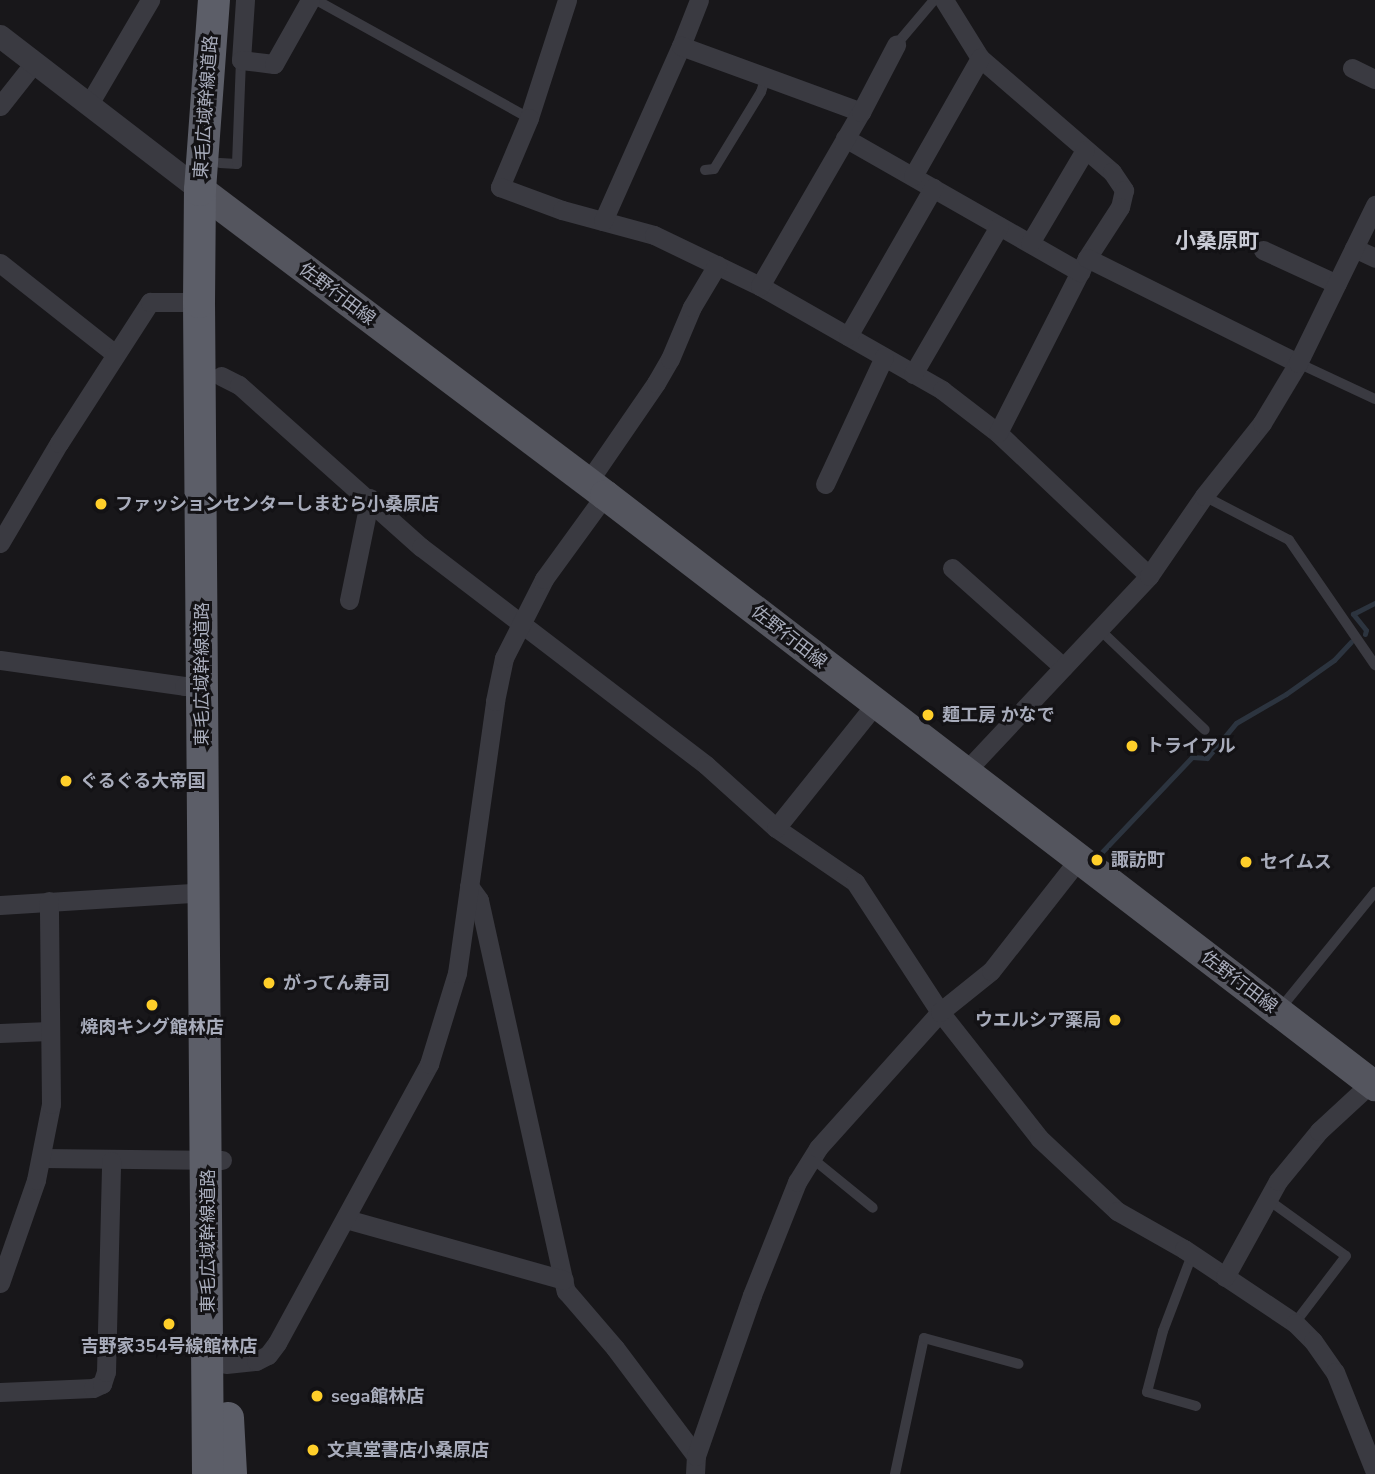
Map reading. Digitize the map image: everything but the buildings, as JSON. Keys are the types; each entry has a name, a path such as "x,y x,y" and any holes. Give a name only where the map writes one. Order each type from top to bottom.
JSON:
{"highway":[{"name":"東毛広域幹線道路","path":"214,0 227,43 199,302 204,892 231,1474"},
{"name":"東毛広域幹線道路","path":"208,1474 215,1160 221,376 210,197 220,163 230,0"}],"main road":[{"name":"佐野行田線","path":"210,197 596,488 1373,1085"}],"street":[{"path":"89,104 150,0"},
{"path":"245,0 227,43 274,64 313,0"},
{"path":"567,0 530,118 500,187 654,235 760,286 942,390 998,433 1149,576"},
{"path":"603,221 699,0"},
{"path":"944,0 980,58 1112,172 1124,190 1120,207 1084,265 998,433"},
{"path":"0,36 210,197"},
{"path":"760,286 861,112 896,45"},
{"path":"681,46 861,112"},
{"path":"913,176 980,58"},
{"path":"0,106 34,63"},
{"path":"1352,68 1375,79"},
{"path":"845,138 1030,243 1298,363"},
{"path":"1030,243 1085,150"},
{"path":"848,336 933,188"},
{"path":"965,772 1149,576 1204,496 1262,423 1298,363 1375,205"},
{"path":"913,374 999,226"},
{"path":"1354,248 1375,258"},
{"path":"1263,250 1337,284"},
{"path":"0,263 114,353"},
{"path":"226,1364 256,1361 268,1355 346,1219 429,1064 457,973 495,701 504,658 519,624 670,359 692,307 717,265"},
{"path":"0,543 114,353 150,302 199,302"},
{"path":"825,484 884,356"},
{"path":"221,376 239,385 421,547 706,765 776,828 855,882 940,1012 1039,1138 1117,1211 1192,1255 1295,1323 1313,1341 1335,1371 1375,1472"},
{"path":"349,600 370,499"},
{"path":"952,568 1063,667"},
{"path":"0,660 184,686 202,685"},
{"path":"776,828 876,703"},
{"path":"696,1465 757,1283 797,1182 818,1148 940,1012 991,971 1078,860"},
{"path":"469,886 480,900 566,1291 615,1348 696,1465"},
{"path":"0,905 204,892"},
{"path":"0,1283 42,1157 51,1104 50,901"},
{"path":"0,1033 49,1031"},
{"path":"1225,1277 1267,1198 1318,1132 1373,1085"},
{"path":"42,1157 111,1161 215,1160"},
{"path":"0,1392 93,1388 102,1384 106,1372 111,1161"},
{"path":"346,1219 564,1280"}],"lane":[{"path":"313,0 530,118"},
{"path":"896,45 934,0"},
{"path":"705,170 714,169 761,92 766,77"},
{"path":"1298,363 1375,399"},
{"path":"1204,496 1289,540 1375,665"},
{"path":"1099,629 1205,730"},
{"path":"1278,1012 1375,892"},
{"path":"813,1159 873,1208"},
{"path":"1267,1198 1346,1256 1295,1323"},
{"path":"1192,1255 1163,1331 1147,1392 1196,1406"},
{"path":"895,1474 924,1338 1019,1364"}],"waterway":[{"path":"1365,634 1366,630 1353,614 1375,603"},
{"path":"1100,854 1192,757 1207,758 1236,723 1286,694 1334,660 1351,642"}],"place":[{"name":"ファッションセンターしまむら小桑原店","path":"101,504"},
{"name":"麺工房 かなで","path":"928,715"},
{"name":"トライアル","path":"1132,746"},
{"name":"ぐるぐる大帝国","path":"66,781"},
{"name":"諏訪町","path":"1097,860"},
{"name":"セイムス","path":"1246,862"},
{"name":"がってん寿司","path":"269,983"},
{"name":"焼肉キング館林店","path":"152,1005"},
{"name":"ウエルシア薬局","path":"1115,1020"},
{"name":"吉野家354号線館林店","path":"169,1324"},
{"name":"sega館林店","path":"317,1396"},
{"name":"文真堂書店小桑原店","path":"313,1450"}],"district":[{"name":"小桑原町","path":"1217,241"}]}
